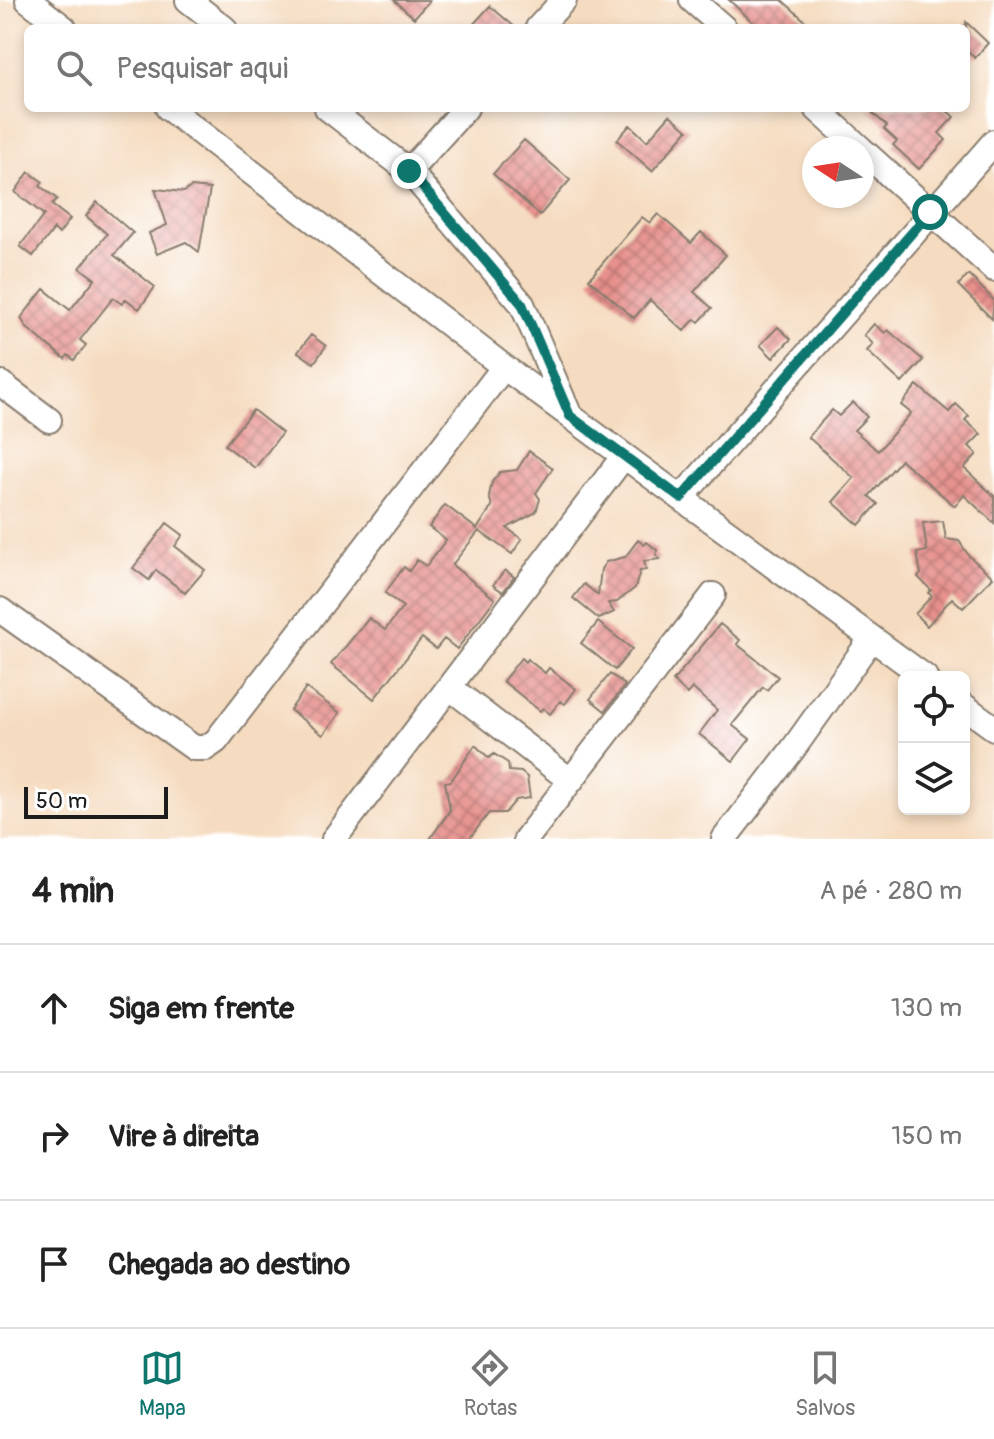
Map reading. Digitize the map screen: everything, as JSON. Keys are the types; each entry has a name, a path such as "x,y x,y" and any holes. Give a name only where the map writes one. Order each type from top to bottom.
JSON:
{"street":[{"path":"28,0 59,24"},
{"path":"188,0 219,24"},
{"path":"542,24 564,0"},
{"path":"692,0 719,24"},
{"path":"173,112 504,367 917,671"},
{"path":"332,112 409,171 522,304 570,416"},
{"path":"409,171 462,112"},
{"path":"820,112 847,136"},
{"path":"681,498 994,142"},
{"path":"874,161 994,269"},
{"path":"0,610 194,748 206,748 216,741 504,367"},
{"path":"0,383 49,420"},
{"path":"334,839 624,456"},
{"path":"526,839 713,595"},
{"path":"724,839 872,638"},
{"path":"449,687 571,781"},
{"path":"970,710 994,728"}],"building":[{"path":"394,0 430,0 414,18"},
{"path":"729,0 782,0 809,24 755,24"},
{"path":"490,6 511,24 474,24"},
{"path":"970,26 988,43 975,58 970,54"},
{"path":"871,112 948,112 954,117 939,133 946,140 919,169 893,145 897,141 884,129 887,126"},
{"path":"670,115 688,130 652,171 617,140 630,125 647,141"},
{"path":"524,140 570,180 540,215 493,174"},
{"path":"29,172 43,182 40,186 57,199 52,205 70,219 59,234 54,229 33,256 20,246 44,215 15,192"},
{"path":"191,187 210,189 199,252 186,242 157,254 149,233 167,225 155,189 184,192"},
{"path":"97,202 133,233 114,255 155,287 139,309 126,299 122,304 113,298 80,340 86,345 74,360 68,355 65,359 27,328 21,318 44,289 70,310 95,279 80,268 107,234 86,216"},
{"path":"658,214 691,243 701,232 726,255 694,292 712,308 699,322 695,319 684,331 650,300 634,318 589,279 642,217 650,223"},
{"path":"969,275 994,300 992,319 958,285"},
{"path":"874,324 885,333 888,330 923,360 902,383 867,351 873,344 864,335"},
{"path":"778,327 791,339 773,358 760,345"},
{"path":"311,335 326,346 314,363 298,352"},
{"path":"917,385 949,412 956,404 969,416 965,420 981,434 969,446 977,454 964,468 994,496 994,523 964,495 955,506 901,460 869,496 878,504 859,525 833,502 854,478 808,437 832,410 839,416 853,402 867,417 854,430 878,451 911,413 901,405"},
{"path":"253,410 282,433 255,468 225,445"},
{"path":"529,451 553,468 536,493 540,499 536,512 507,528 522,539 512,554 479,531 452,565 495,599 457,649 444,639 436,649 422,638 374,699 331,664 369,618 385,630 403,607 385,593 404,567 409,571 417,560 426,566 446,540 429,527 445,505 477,529 492,506 489,496 492,482 500,472 517,470"},
{"path":"943,521 946,539 959,541 969,556 993,577 963,608 952,598 927,626 915,614 932,596 928,593 931,590 918,577 921,574 917,553 927,551 923,523"},
{"path":"167,523 183,535 175,546 205,570 185,593 156,570 149,580 133,568"},
{"path":"638,540 644,545 647,542 657,550 656,555 660,559 644,561 646,570 640,571 635,588 617,602 608,603 614,612 599,619 573,598 584,584 598,595 601,569 606,562 625,557"},
{"path":"505,570 514,577 503,592 493,585"},
{"path":"598,622 632,649 615,670 581,643"},
{"path":"720,624 740,640 737,644 778,677 767,690 763,687 732,725 750,739 733,761 699,734 717,710 692,688 687,694 673,681"},
{"path":"521,658 545,673 549,668 576,689 565,704 560,701 550,714 543,708 540,711 503,681"},
{"path":"610,674 625,685 605,711 590,699"},
{"path":"306,688 340,713 323,735 290,710"},
{"path":"475,745 489,758 494,754 508,763 509,771 521,772 527,777 530,798 516,800 505,813 489,813 469,839 430,839 450,810 445,782 451,781"}],"route":[{"path":"409,171 522,304 570,416 681,498 930,212"}]}
